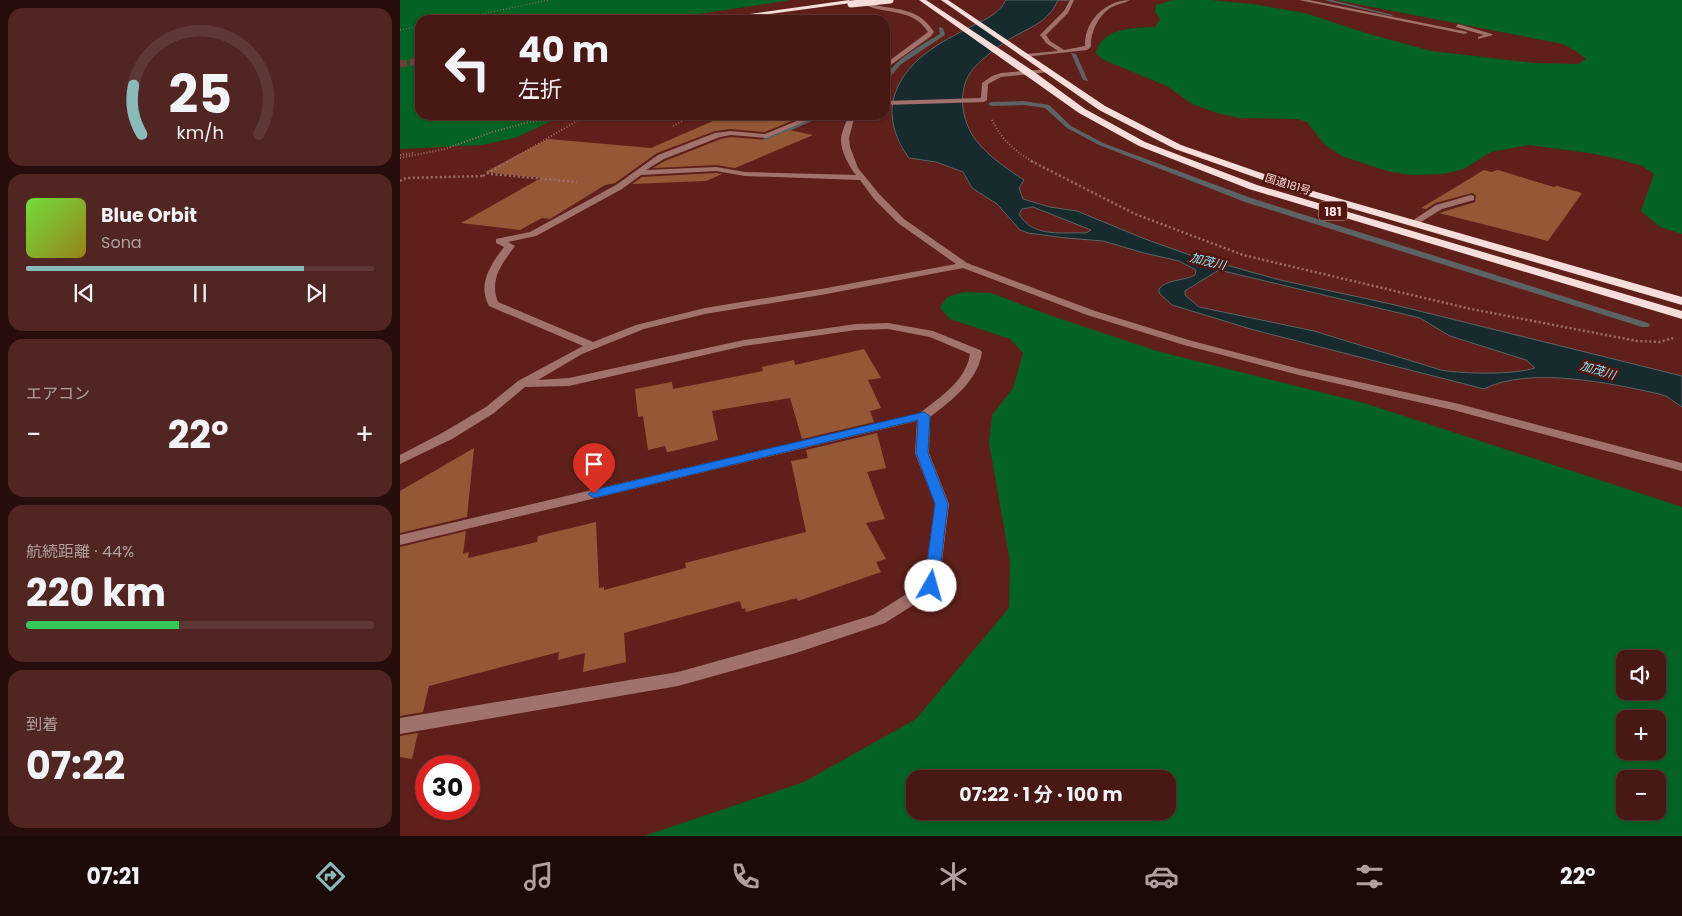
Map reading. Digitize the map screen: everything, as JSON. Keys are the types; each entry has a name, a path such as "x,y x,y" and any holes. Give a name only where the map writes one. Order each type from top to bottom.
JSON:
{"highway":[{"path":"765,15 869,0"},
{"path":"752,15 890,0"},
{"name":"国道181号","path":"922,0 1007,57 1082,111 1142,144 1253,187 1682,315"},
{"name":"国道181号","path":"944,0 1102,108 1178,147 1308,193 1682,301"}],"street":[{"path":"859,0 907,13 928,24 931,32 928,36 890,63"},
{"path":"1064,52 1048,42 1043,35 1066,13 1072,0"},
{"path":"1024,55 1085,49 1088,46 1087,39 1100,12 1112,4 1128,0"},
{"path":"1301,0 1465,32"},
{"path":"1394,18 1410,18 1478,30 1490,35 1480,38"},
{"path":"890,103 984,100 985,83 989,79 1001,75 1047,71"},
{"path":"640,172 638,172 661,157 718,135 731,133 766,136 804,120"},
{"path":"850,120 846,130 846,147 854,168 877,197 901,221 964,265 1091,313 1188,343 1299,372 1455,406 1682,466"},
{"path":"593,346 493,304 488,294 489,279 496,264 510,246 499,241 533,234 619,187 640,172 716,169 745,174 862,178"},
{"path":"1413,223 1438,207 1471,198"},
{"path":"400,460 447,436 490,410 522,384 578,352 640,327 705,311 830,291 964,265"},
{"path":"400,540 924,416 955,392 976,361 976,352 933,334 888,326 825,330 753,341 569,382 522,384"},
{"path":"400,726 678,679 796,646 880,619 931,586 942,504 922,453 924,416"}],"path":[{"path":"477,15 549,0"},
{"path":"400,30 415,27"},
{"path":"984,100 999,133 1013,149 1024,157 1135,214 1243,255 1471,309 1638,341 1667,342 1675,337"},
{"path":"400,156 445,149 492,132 543,120"},
{"path":"483,176 578,120"},
{"path":"400,156 415,152"},
{"path":"491,174 575,183 582,179"},
{"path":"400,181 406,178 510,176"}],"green space":[{"path":"400,0 792,0 692,15 415,15 415,120 553,120 515,138 482,145 400,149"},
{"path":"1173,0 1211,0 1253,4 1305,13 1366,33 1431,51 1535,63 1578,64 1586,59 1563,44 1336,0 1682,0 1682,234 1660,227 1641,211 1654,174 1642,166 1589,153 1528,145 1491,152 1464,169 1443,174 1411,175 1387,171 1342,156 1325,145 1307,122 1297,119 1239,118 1217,113 1192,104 1167,86 1104,60 1096,54 1099,45 1111,34 1128,29 1155,27 1160,19 1155,11 1156,5"},
{"path":"964,292 991,293 1049,315 1157,351 1364,403 1682,507 1682,836 644,836 804,782 916,719 1009,608 1010,561 989,443 992,415 1013,388 1023,353 1010,339 950,319 940,308 947,297"}],"water":[{"name":"加茂川","path":"1006,0 1058,0 1045,18 1004,43 979,63 970,73 963,91 963,110 973,137 995,159 1024,180 1019,188 1023,199 1050,207 1077,211 1190,255 1280,280 1391,304 1682,376 1682,407 1666,396 1659,394 1618,385 1570,379 1523,379 1502,382 1484,389 1254,330 1172,305 1159,293 1159,289 1166,283 1195,275 1196,270 1179,261 1103,241 1028,233 1020,230 997,204 972,188 963,172 936,162 909,158 895,131 892,116 893,101 898,87 905,75 924,54 992,15","holes":["1033,207 1091,230 1086,233 1058,233 1032,227 1019,214 1022,209","1219,270 1420,318 1450,336 1526,360 1535,368 1514,372 1488,373 1441,370 1314,331 1199,307 1185,295 1185,291"]}],"building":[{"path":"715,120 794,120 765,132 731,129 715,131 657,153 615,183 605,185 550,219 542,218 520,230 461,223 541,178 485,172 548,139 651,148"},
{"path":"789,130 813,135 735,168 716,165 653,168 665,161 721,139 731,137 766,140"},
{"path":"1484,170 1491,172 1498,170 1554,187 1557,186 1582,193 1548,241 1439,213 1475,202 1476,195 1472,193 1435,203 1426,209 1421,208"},
{"path":"722,174 706,181 632,184 642,177"},
{"path":"864,349 881,378 868,380 881,408 870,411 874,422 802,439 790,398 712,411 718,440 669,452 667,452 665,446 648,450 643,416 638,417 635,389 672,382 673,389 763,371 762,367 794,360 795,365"},
{"path":"877,433 886,468 867,472 885,519 866,523 886,559 876,562 881,572 798,601 797,598 746,612 745,608 742,609 740,601 624,633 626,662 583,672 585,653 558,660 559,652 429,686 423,712 400,716 400,547 466,531 463,554 469,552 468,558 537,542 538,536 596,522 599,588 604,587 604,590 686,568 685,563 806,532 791,461 808,458 806,450"},
{"path":"474,448 467,517 400,533 400,491"},
{"path":"418,733 412,759 400,757 400,736"}],"waterway":[{"path":"1094,0 1108,0"},
{"path":"1326,0 1391,15"},
{"path":"890,74 898,64 943,34 941,28"},
{"path":"1073,54 1086,80"},
{"path":"991,104 1024,103 1047,106 1069,127 1101,144 1248,200 1645,325"},
{"path":"754,149 763,141 811,120"}],"tunnel":[{"path":"400,64 415,62"}],"route":[{"path":"594,494 924,416 922,453 942,504 931,586"}]}
